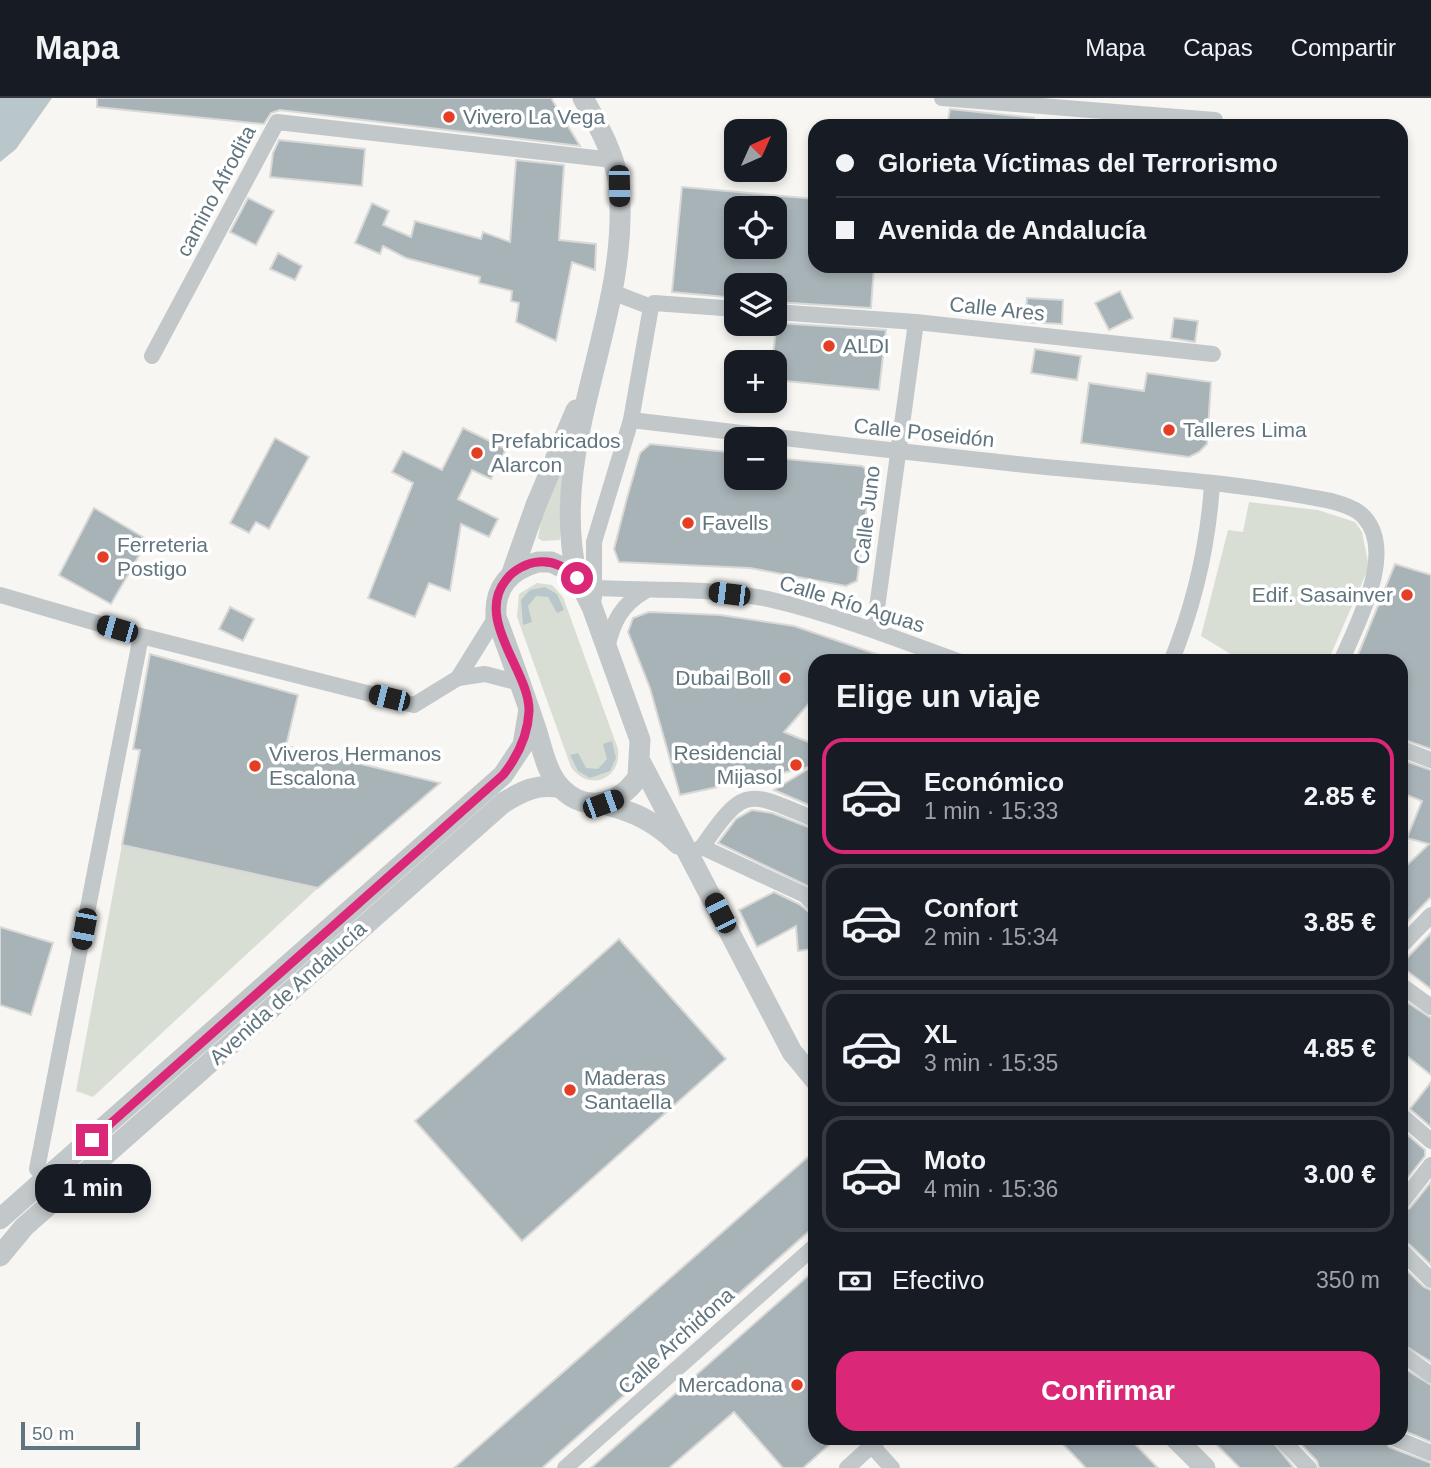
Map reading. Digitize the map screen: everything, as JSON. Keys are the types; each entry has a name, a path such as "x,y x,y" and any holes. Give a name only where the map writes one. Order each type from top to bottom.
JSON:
{"street":[{"path":"583,98 613,160 619,186 620,234 612,292 588,386 569,505 580,581 640,740 641,763 638,777 630,789 619,798 603,804"},
{"path":"942,98 1203,119"},
{"name":"camino Afrodita","path":"152,356 277,122 613,160"},
{"path":"612,292 651,307"},
{"path":"580,581 631,419 651,307 654,303 724,308"},
{"name":"Calle Ares","path":"787,313 916,322 1213,354"},
{"name":"Calle Juno","path":"874,630 896,452 916,322"},
{"path":"588,386 550,468 512,573 498,592 496,617 552,776 561,788 588,804 603,804 629,810 651,821 696,851 808,898"},
{"name":"Calle Poseidón","path":"631,419 896,452 1212,484 1319,498 1364,517 1373,535 1378,571 1344,654"},
{"path":"1174,654 1188,621 1204,561 1212,484"},
{"path":"580,581 594,542"},
{"path":"512,573 538,562 580,581"},
{"name":"Calle Río Aguas","path":"580,581 645,591 710,592 767,599 874,630 938,654"},
{"path":"607,648 611,631 624,606 645,591"},
{"path":"0,595 141,636 414,705 458,678 485,674 520,683"},
{"path":"458,678 496,617"},
{"path":"37,1169 141,636"},
{"name":"Avenida de Andalucía","path":"0,1219 503,775 523,745 529,709"},
{"path":"1408,751 1431,760"},
{"path":"641,763 696,851 792,1052 808,1071"},
{"name":"Avenida de Andalucía","path":"0,1256 24,1227 503,803 519,793 540,786 561,788"},
{"path":"696,851 726,813 737,802 750,797 762,798 808,817"},
{"path":"1408,939 1431,915"},
{"path":"1408,990 1431,1007"},
{"path":"1408,1121 1431,1141"},
{"path":"1408,1194 1431,1165"},
{"name":"Calle Archidona","path":"565,1468 808,1252"},
{"path":"1408,1257 1431,1280"},
{"path":"1408,1358 1431,1375"},
{"path":"1408,1443 1431,1453"},
{"path":"847,1468 873,1445"},
{"path":"878,1445 892,1468"},
{"path":"1182,1445 1205,1468"},
{"path":"1287,1445 1309,1468"}],"shaded area":[{"path":"0,98 52,98 16,149 0,162"},
{"path":"567,448 560,504 560,540 542,541 538,538 544,505"},
{"path":"1249,502 1318,510 1355,522 1362,532 1369,567 1331,654 1231,654 1201,636 1228,530 1243,532"},
{"path":"537,583 552,585 563,597 618,749 615,768 602,779 586,779 571,767 517,617 519,594"},
{"path":"545,587 557,594 564,610 557,613 548,597 536,596 528,606 532,622 523,625 521,600 530,590"},
{"path":"612,741 616,758 610,771 590,778 578,771 570,755 578,753 586,768 598,769 607,759 603,744"},
{"path":"122,845 318,888 93,1097 76,1091"}],"building":[{"name":"Vivero La Vega","path":"97,98 551,98 580,146 280,110 271,113 264,124 97,107"},
{"path":"950,109 1034,118 1034,119 948,119"},
{"path":"279,140 365,149 362,186 270,177 273,153"},
{"path":"516,160 564,165 559,240 596,244 595,270 572,262 556,341 516,322 519,303 511,301 512,291 479,283 480,277 406,258 383,246 380,254 355,243 372,203 389,211 383,225 411,237 415,221 481,239 483,232 510,242"},
{"path":"682,187 783,196 724,196 724,259 787,259 787,196 808,198 808,273 874,273 871,308 787,303 787,273 724,273 724,297 672,292"},
{"path":"248,198 274,211 256,245 230,232"},
{"path":"278,253 302,266 295,280 270,269"},
{"path":"1120,291 1133,318 1109,330 1095,303"},
{"path":"1027,298 1063,300 1062,324 1025,322"},
{"path":"1174,318 1198,321 1195,342 1171,338"},
{"name":"ALDI","path":"787,324 886,330 879,390 787,381 787,350 774,350 775,336 787,336"},
{"path":"1035,349 1081,356 1077,380 1031,373"},
{"path":"1147,373 1211,382 1207,444 1189,457 1081,443 1089,383 1144,391"},
{"path":"463,428 506,449 491,479 472,470 458,499 498,519 489,537 461,524 450,591 429,583 415,617 368,598 413,483 392,472 403,451 442,470"},
{"path":"275,438 309,457 269,529 256,522 249,533 230,523"},
{"path":"650,444 724,452 724,490 787,490 787,459 862,466 871,473 857,581 846,586 750,568 619,562 614,549 640,453"},
{"name":"Ferreteria Postigo","path":"94,508 148,540 111,604 59,575"},
{"path":"1395,564 1431,575 1431,749 1408,741 1408,654 1358,654"},
{"path":"230,607 254,619 243,641 219,629"},
{"path":"649,612 720,615 794,626 876,654 808,654 808,704 784,732 808,742 808,767 751,780 745,777 741,782 680,795 650,688 628,632 633,618"},
{"name":"Viveros Hermanos Escalona","path":"150,654 298,695 286,746 440,783 318,888 122,845 140,750 133,749"},
{"path":"1408,762 1431,770 1431,897 1408,921 1408,864 1429,844 1408,838 1422,801 1408,795"},
{"path":"808,769 808,805 774,790"},
{"path":"752,810 772,813 808,827 808,886 718,843 736,819"},
{"path":"774,892 799,904 808,911 808,950 798,951 796,926 757,947 739,910"},
{"path":"0,927 53,943 31,1015 0,1005"},
{"path":"1431,933 1431,989 1408,972 1408,957"},
{"name":"Maderas Santaella","path":"619,939 726,1059 522,1241 415,1121"},
{"path":"1408,1003 1431,1018 1431,1075 1408,1057"},
{"path":"1431,1082 1431,1127 1410,1109"},
{"path":"1408,1135 1425,1150 1425,1156 1408,1177"},
{"path":"808,1157 808,1232 542,1468 454,1468"},
{"path":"1431,1182 1431,1265 1408,1244 1410,1208"},
{"path":"1408,1272 1431,1290 1431,1362 1408,1348"},
{"path":"808,1276 808,1445 829,1445 803,1468 783,1468 734,1412 669,1468 591,1468"},
{"path":"1408,1371 1431,1385 1431,1442 1408,1432"},
{"path":"1064,1445 1136,1445 1158,1468 1086,1468"},
{"path":"1217,1445 1276,1445 1294,1468 1240,1468"},
{"path":"1302,1445 1388,1445 1431,1463 1431,1468 1319,1468 1317,1461"}],"place":[{"name":"Vivero La Vega","path":"449,117"},
{"name":"ALDI","path":"829,346"},
{"name":"Talleres Lima","path":"1169,430"},
{"name":"Prefabricados Alarcon","path":"477,453"},
{"name":"Favells","path":"688,523"},
{"name":"Ferreteria Postigo","path":"103,557"},
{"name":"Edif. Sasainver","path":"1407,595"},
{"name":"Dubai Boll","path":"785,678"},
{"name":"Residencial Mijasol","path":"796,765"},
{"name":"Viveros Hermanos Escalona","path":"255,766"},
{"name":"Maderas Santaella","path":"570,1090"},
{"name":"Mercadona","path":"797,1385"}],"route":[{"path":"92,1140 503,775 523,745 529,709 496,617 498,592 512,573 538,562 551,562 562,566 577,578"}]}
